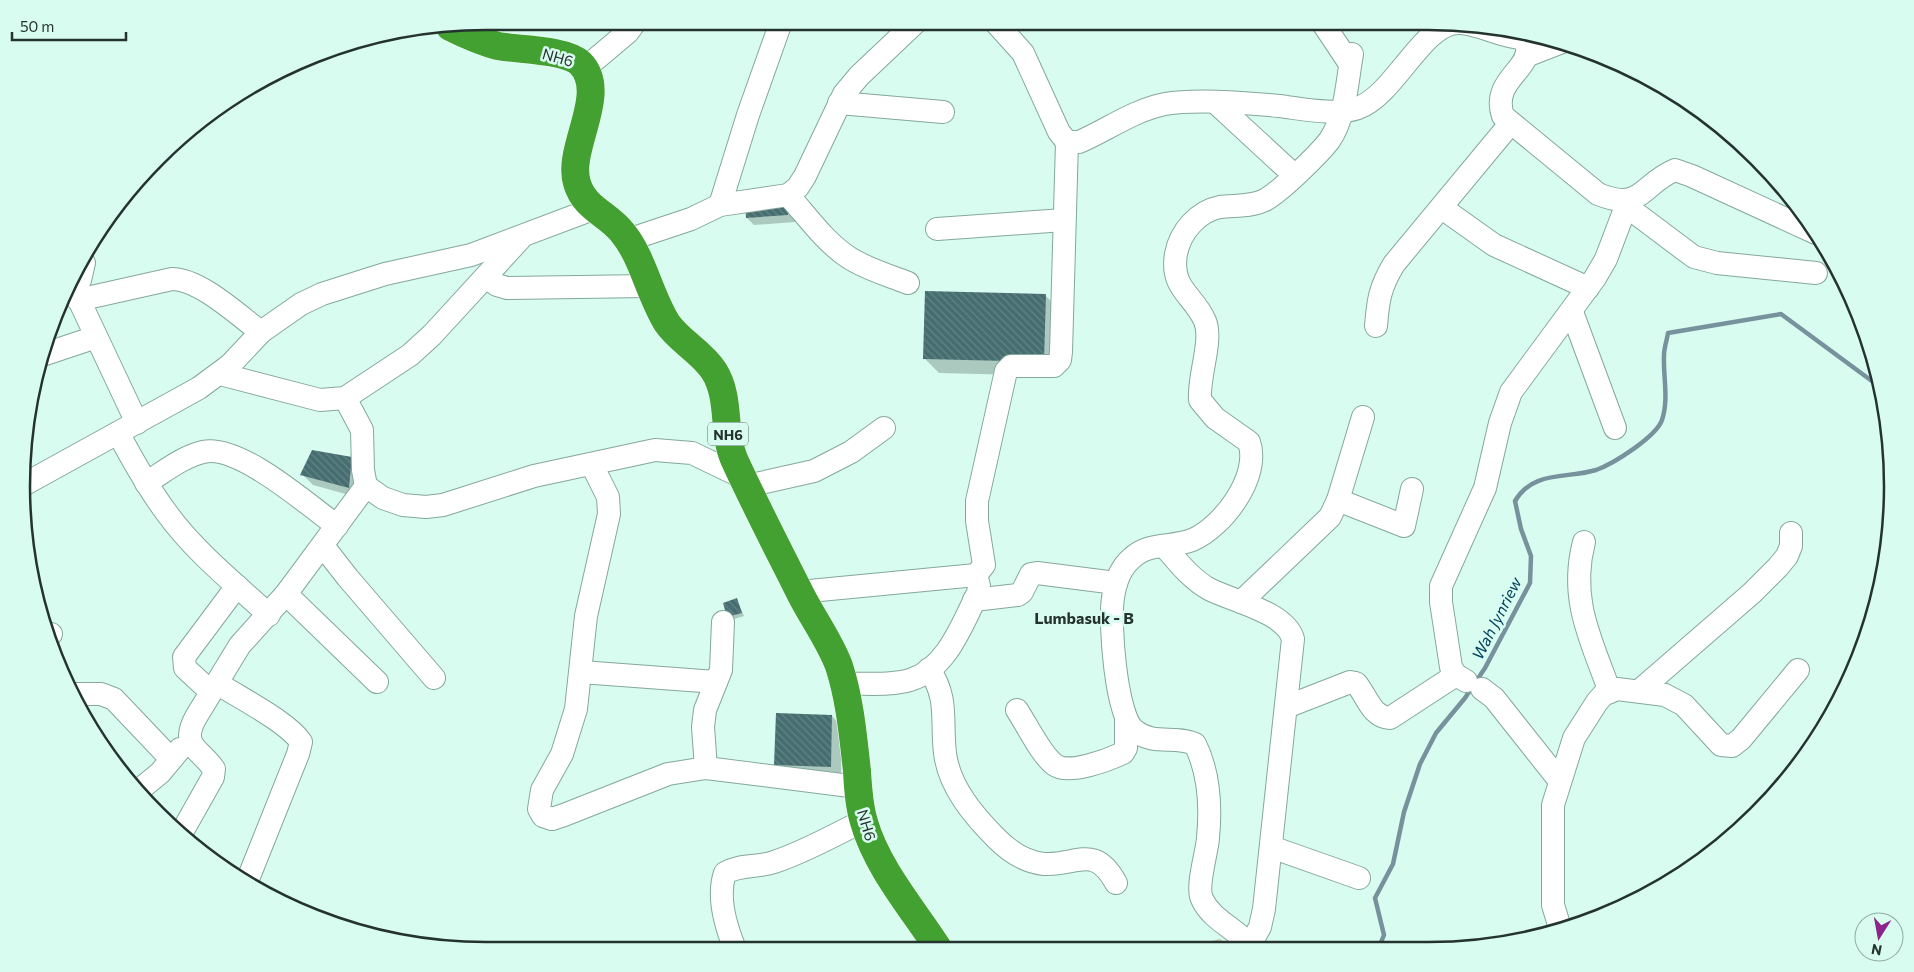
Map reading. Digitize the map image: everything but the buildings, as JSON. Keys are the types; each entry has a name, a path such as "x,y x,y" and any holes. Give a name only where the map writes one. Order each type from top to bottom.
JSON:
{"highway":[{"name":"NH6","path":"459,31 498,46 565,56 578,61 584,69 590,91 589,106 574,167 576,183 582,196 593,209 620,228 628,240 648,286 670,327 703,357 715,372 723,392 732,455 799,592 825,636 838,664 849,704 863,821 873,846 890,875 934,942"}],"street":[{"path":"584,69 629,30"},
{"path":"720,205 748,115 778,30"},
{"path":"628,240 684,222 720,205 788,196 798,187 805,176 839,103 859,76 908,30"},
{"path":"799,592 976,575 984,565 977,521 977,501 1006,371 1011,366 1054,366 1060,360 1067,142 1059,132 1023,53 1002,30"},
{"path":"1017,710 1050,760 1064,769 1074,769 1123,753 1126,748 1126,721 1121,703 1112,635 1112,600 1116,583 1123,567 1132,557 1145,548 1192,540 1208,531 1220,520 1246,484 1252,456 1249,442 1211,414 1200,400 1200,375 1207,332 1205,321 1177,281 1176,254 1181,238 1190,225 1203,214 1218,208 1264,200 1294,175 1328,141 1341,112 1351,59 1328,30"},
{"path":"1067,142 1078,142 1143,110 1165,104 1271,105 1341,112 1365,104 1385,89 1436,30"},
{"path":"1524,42 1501,94 1500,105 1503,116 1510,124 1598,194 1627,204 1694,257 1717,263 1816,273"},
{"path":"839,103 943,112"},
{"path":"1217,104 1294,175"},
{"path":"1376,326 1378,297 1383,281 1394,264 1510,124"},
{"path":"1559,780 1494,698 1468,682 1451,667 1441,602 1442,586 1485,488 1500,424 1511,392 1572,312 1606,259 1627,204 1661,177 1675,170 1802,226"},
{"path":"788,196 828,240 848,257 875,271 908,283"},
{"path":"1442,208 1494,245 1588,288"},
{"path":"30,482 193,392 220,374 261,332 301,304 322,294 385,274 471,255 593,209"},
{"path":"937,229 1064,220"},
{"path":"220,374 320,400 345,398 410,355 439,329 522,237"},
{"path":"81,277 74,296 96,337 146,483 167,514 237,586 269,615"},
{"path":"486,277 497,285 507,288 648,286"},
{"path":"74,296 172,279 182,279 201,288 261,332"},
{"path":"1572,312 1615,428"},
{"path":"50,352 96,337"},
{"path":"345,398 362,430 363,470 366,486 383,498 404,505 426,507 443,505 534,476 655,450 676,451 706,458 746,482 814,471 851,452 884,428"},
{"path":"1241,602 1319,530 1330,517 1338,500 1363,417"},
{"path":"146,483 190,456 205,451 218,451 233,455 250,463 337,526"},
{"path":"592,465 608,497 610,506 589,595 576,709 562,754 542,790 539,809 543,816 552,819 668,774 706,768 858,788"},
{"path":"184,828 212,778 214,769 192,747 189,739 190,727 240,645 286,594 366,486"},
{"path":"1338,500 1404,526 1412,489"},
{"path":"1639,691 1752,593 1778,567 1787,556 1791,546 1791,533"},
{"path":"1584,542 1578,562 1578,592 1585,622 1610,692"},
{"path":"323,546 434,678"},
{"path":"1164,546 1194,578 1209,589 1280,621 1290,630 1292,656 1264,909 1260,927 1253,942"},
{"path":"974,600 1018,596 1022,592 1030,574 1037,573 1116,583"},
{"path":"844,684 900,682 911,680 928,669 951,646 979,586 976,575"},
{"path":"237,586 184,657 185,668 214,688 282,724 296,734 301,742 298,754 249,875"},
{"path":"286,594 376,682"},
{"path":"706,768 703,727 705,710 716,682 723,656 723,622"},
{"path":"928,669 940,690 948,766 960,795 981,822 999,841 1014,853 1030,861 1045,864 1091,859 1100,862 1108,868 1116,883"},
{"path":"1559,923 1553,905 1553,805 1559,780 1574,738 1596,702 1603,695 1617,690 1665,695 1684,705 1721,745 1732,746 1741,739 1798,670"},
{"path":"581,672 716,682"},
{"path":"1286,707 1350,682 1356,683 1375,713 1383,718 1390,718 1468,682"},
{"path":"80,694 101,694 114,699 171,760"},
{"path":"1126,721 1134,730 1151,739 1185,739 1195,744 1207,780 1208,838 1201,897 1209,910 1246,942"},
{"path":"144,788 189,739"},
{"path":"733,942 721,897 721,884 725,873 735,867 771,863 787,858 863,821"},
{"path":"1271,847 1359,878"}],"green space":[{"path":"1220,939 1223,942 1206,942"}],"waterway":[{"name":"Wah Jynriew","path":"1381,942 1384,935 1375,898 1393,864 1404,812 1420,764 1436,733 1465,698 1485,668 1530,583 1531,556 1521,529 1515,501 1522,491 1531,484 1551,477 1585,473 1603,467 1623,456 1652,434 1662,420 1664,412 1664,352 1668,333 1781,314 1871,380"}],"district":[{"name":"Lumbasuk - B","path":"1084,617"}]}
